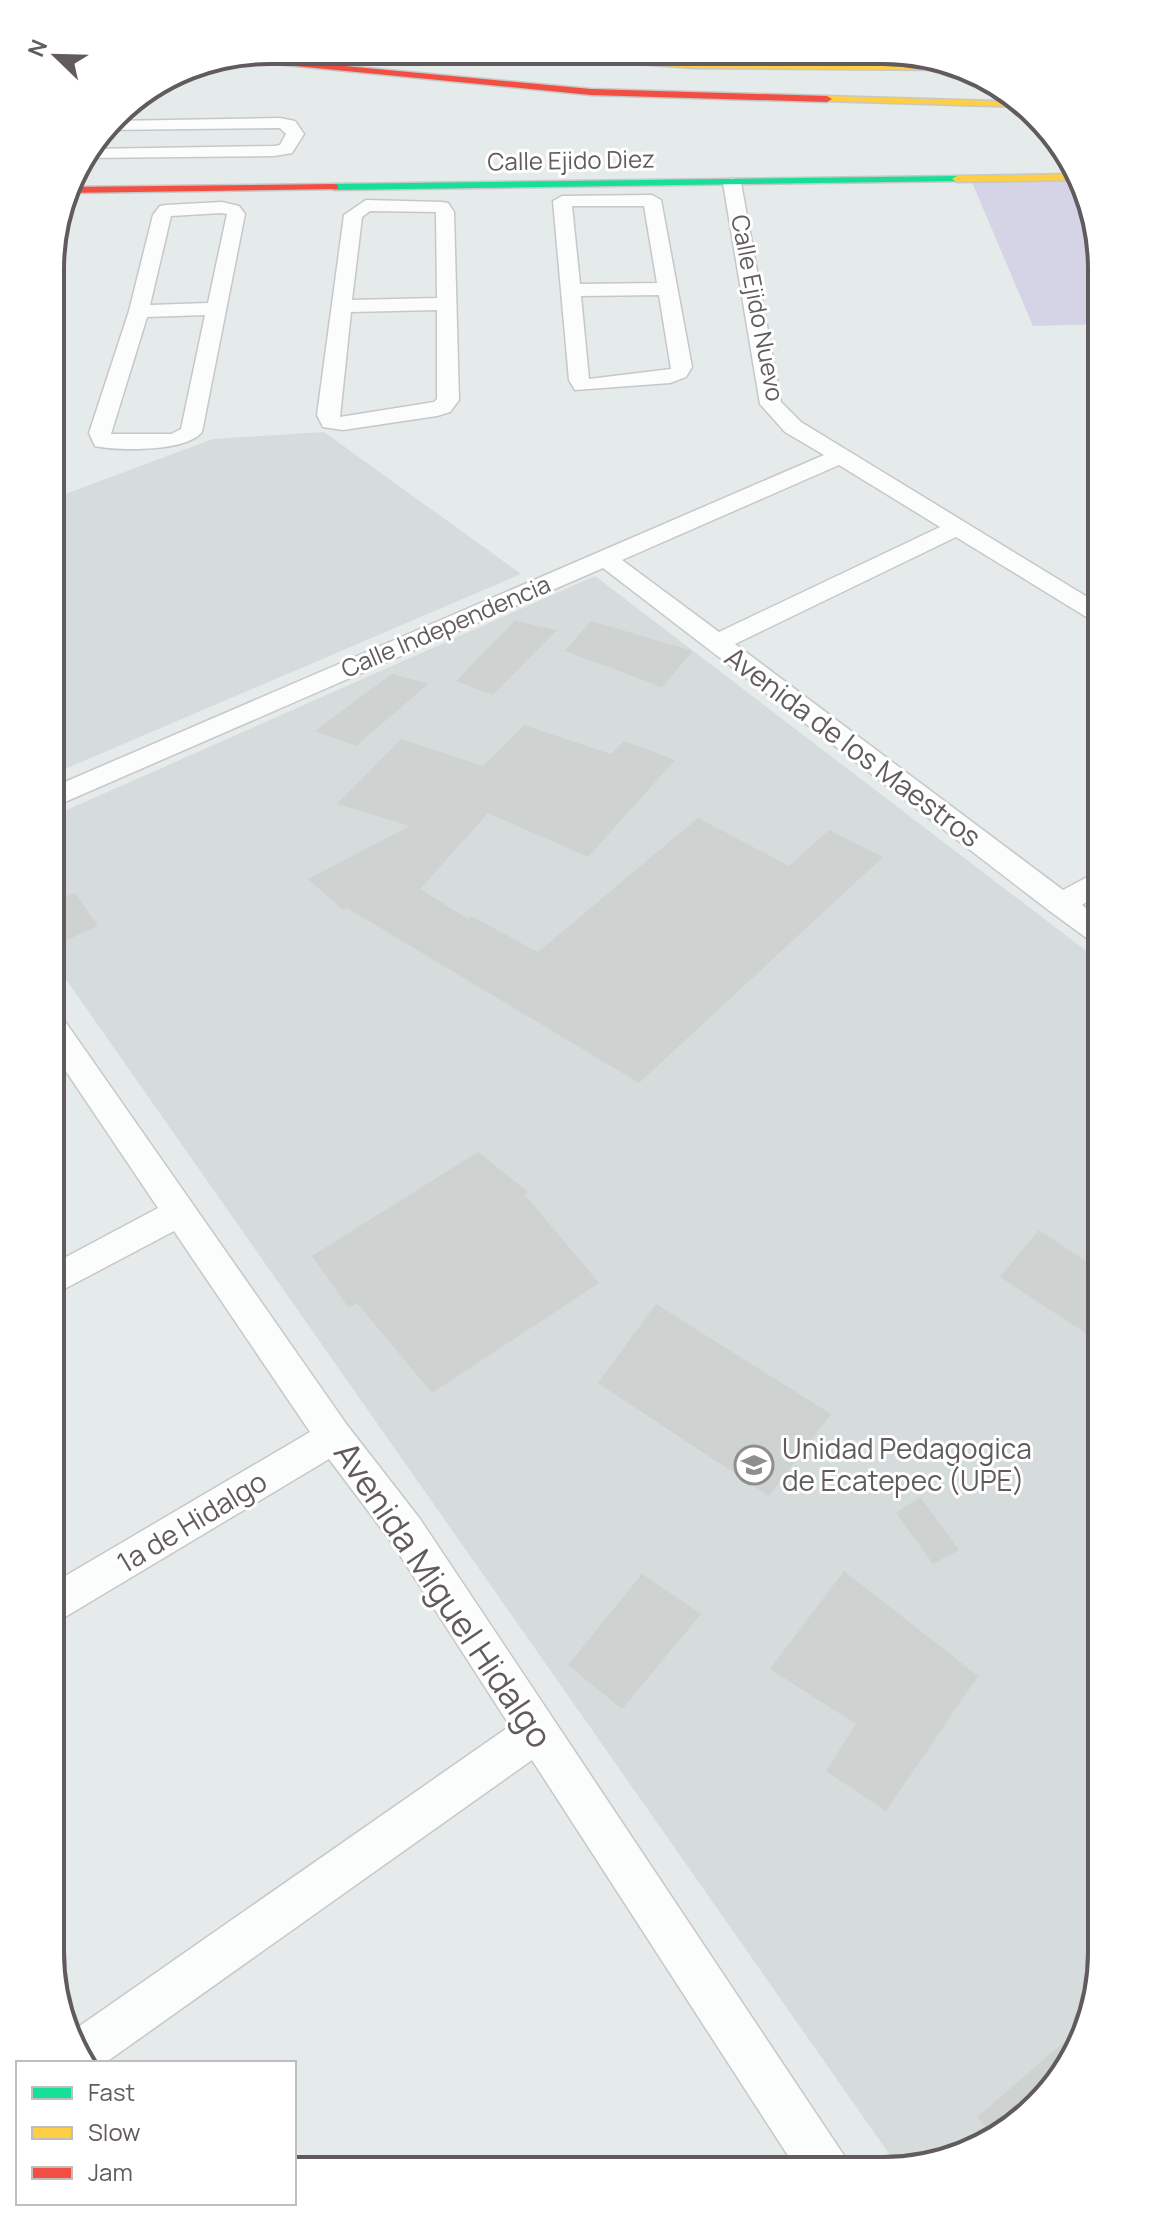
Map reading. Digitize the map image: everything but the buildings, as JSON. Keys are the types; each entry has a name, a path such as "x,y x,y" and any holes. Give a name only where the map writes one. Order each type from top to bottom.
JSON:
{"main road":[{"path":"306,64 591,92 1004,104"},
{"path":"330,64 645,81 798,84 945,74"},
{"path":"680,64 940,73"},
{"name":"Calle Ejido Diez","path":"80,191 195,198 396,196 602,192 732,183 1066,177"}],"street":[{"path":"100,154 274,151 286,149 295,134 289,125 280,123 123,126"},
{"name":"Calle Ejido Nuevo","path":"732,183 771,404 793,427 1088,608"},
{"path":"602,192 652,200 669,289 682,367 679,373 582,386 562,201 602,192"},
{"path":"396,196 442,207 445,212 445,304 448,400 442,407 343,424 331,422 328,415 353,215 366,205 396,196"},
{"path":"195,198 233,210 236,214 217,309 191,432 175,440 103,441 100,433 139,311 162,215 166,210 195,198"},
{"path":"571,290 669,289"},
{"path":"343,306 445,304"},
{"path":"139,311 217,309"},
{"name":"Calle Independencia","path":"64,793 841,456"},
{"path":"717,643 955,528"},
{"name":"Avenida de los Maestros","path":"605,558 1088,925"},
{"path":"1061,905 1088,888"},
{"name":"Avenida Miguel Hidalgo","path":"64,1044 334,1437 406,1531 817,2157"},
{"path":"64,1275 178,1213"},
{"name":"1a de Hidalgo","path":"64,1599 334,1437"},
{"path":"87,2048 537,1732"}],"shaded area":[{"path":"1067,178 1077,203 1086,242 1088,324 1033,326 971,180"},
{"path":"324,432 521,574 64,769 64,495 213,439"},
{"name":"Unidad Pedagogica de Ecatepec (UPE)","path":"595,576 1088,952 1088,1966 1077,2018 1067,2043 1046,2077 1008,2115 974,2136 949,2146 891,2156 64,977 64,811"}],"traffic: fast":[{"path":"334,187 957,179"}],"traffic: slow":[{"path":"680,64 925,69"},
{"path":"827,99 1004,104"},
{"path":"957,179 1066,177"}],"traffic: jam":[{"path":"306,64 591,92 827,99"},
{"path":"80,190 334,187"}],"place":[{"name":"Unidad Pedagogica de Ecatepec (UPE)","path":"754,1465"}]}
